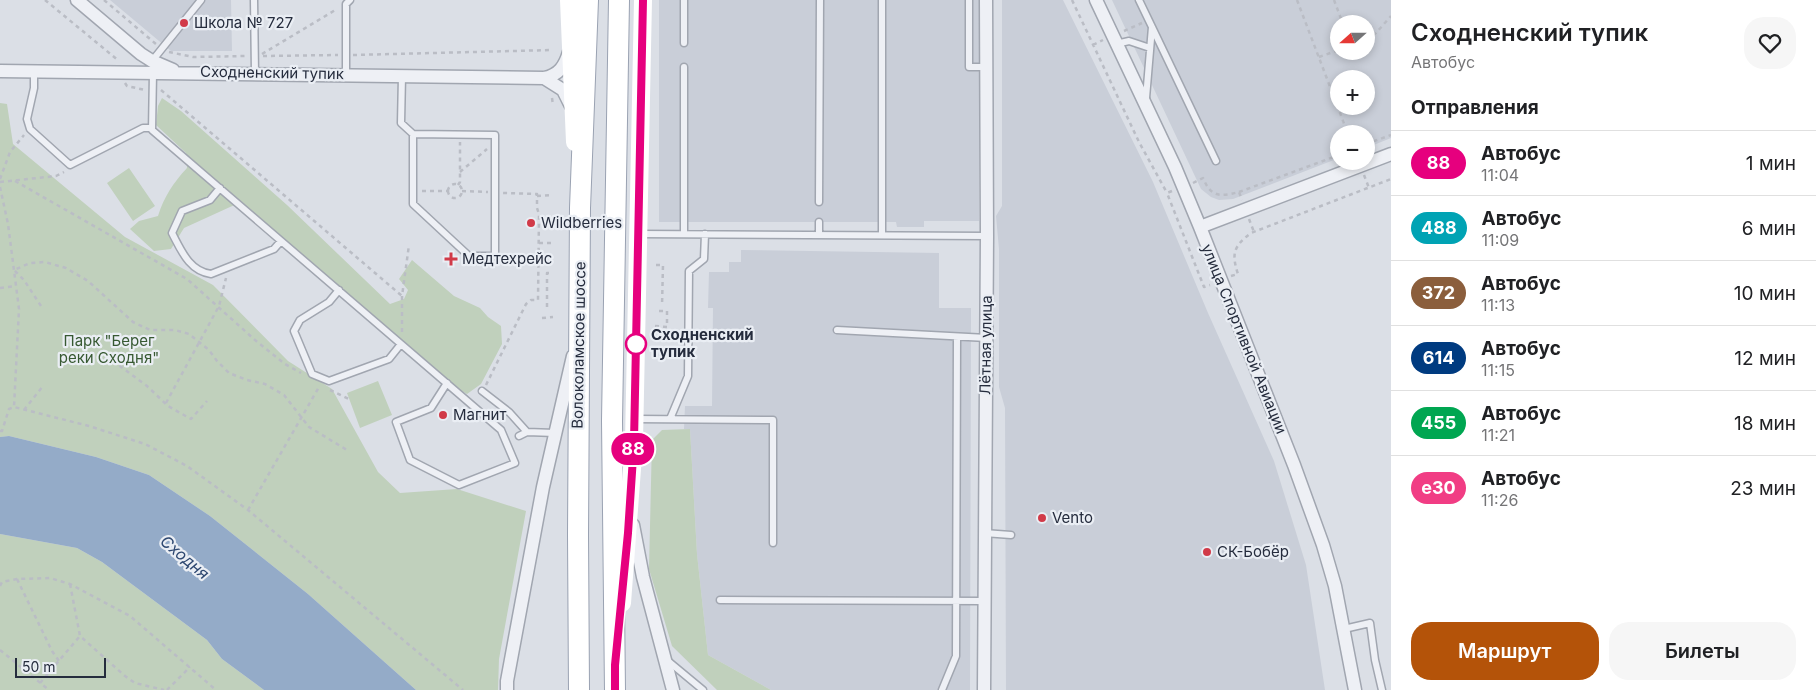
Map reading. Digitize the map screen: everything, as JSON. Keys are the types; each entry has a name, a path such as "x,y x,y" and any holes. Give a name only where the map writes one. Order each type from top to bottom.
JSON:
{"main road":[{"name":"Волоколамское шоссе","path":"579,690 580,208 588,0"},
{"path":"615,690 612,420 619,0"}],"street":[{"path":"77,0 153,67"},
{"path":"569,0 573,110 580,208"},
{"path":"615,665 628,533 634,419 643,0"},
{"name":"Лётная улица","path":"984,690 987,338 986,0"},
{"name":"улица Спортивной Авиации","path":"1096,0 1175,167 1294,465 1323,545 1344,629 1355,690"},
{"path":"544,78 552,76 562,68 566,62 570,44"},
{"name":"Сходненский тупик","path":"0,71 153,67 180,72 544,78"},
{"path":"544,78 563,90 573,110"},
{"path":"1200,227 1391,154"},
{"path":"507,690 507,681 526,579 555,433 579,327"},
{"path":"630,491 636,546 673,690"}],"lane":[{"path":"152,128 150,90 153,67 162,48 201,0"},
{"path":"254,0 255,73"},
{"path":"684,0 684,43"},
{"path":"819,202 820,0"},
{"path":"882,0 882,235"},
{"path":"969,0 969,67 986,67"},
{"path":"1139,0 1216,162"},
{"path":"346,75 348,2"},
{"path":"1145,105 1152,27"},
{"path":"1116,44 1129,41 1150,48"},
{"path":"684,67 684,234"},
{"path":"34,71 34,88 27,119 30,129 70,165 143,128 152,128 220,188 402,344 447,383 501,430 514,464 460,486 410,460 396,422 431,408 447,383"},
{"path":"402,76 401,123 413,134 495,134 494,256 469,256 413,204 413,134"},
{"path":"220,188 210,200 182,211 172,233 187,261 203,273 211,274 274,249 281,240"},
{"path":"819,222 819,235"},
{"path":"638,234 987,236"},
{"path":"670,419 688,376 689,271 704,259 704,234"},
{"path":"339,290 329,302 300,320 294,331 312,374 329,381 388,359 402,344"},
{"path":"836,330 987,338"},
{"path":"942,690 956,656 957,337"},
{"path":"482,391 509,412 526,432"},
{"path":"634,419 773,420 772,543"},
{"path":"519,436 526,432 555,433"},
{"path":"984,533 1011,534"},
{"path":"720,600 984,601"},
{"path":"1344,629 1370,623 1375,660 1382,690"},
{"path":"664,658 703,690"}],"path":[{"path":"45,0 118,59 120,66"},
{"path":"104,0 170,53 181,56 254,56"},
{"path":"1072,0 1139,142 1167,193"},
{"path":"1297,0 1345,125"},
{"path":"1334,0 1340,15"},
{"path":"348,2 259,56 552,50"},
{"path":"1375,34 1391,16"},
{"path":"1319,57 1330,53"},
{"path":"125,82 127,86 162,90 402,296"},
{"path":"552,98 553,105"},
{"path":"30,129 10,152 0,180 56,176 64,172 70,165"},
{"path":"458,185 460,182 460,134"},
{"path":"1375,141 1391,135"},
{"path":"460,172 495,142"},
{"path":"1239,192 1330,158"},
{"path":"1204,287 1238,274 1234,260 1236,249 1239,242 1251,233 1391,179"},
{"path":"15,180 187,279 255,340 285,364 306,376"},
{"path":"448,191 451,186 458,185"},
{"path":"458,185 462,192"},
{"path":"0,187 8,224 19,309 14,407"},
{"path":"413,191 448,191"},
{"path":"448,191 450,196 455,198 460,196 462,192"},
{"path":"462,192 537,194 537,196 553,195"},
{"path":"482,391 526,304 531,300 538,300 537,252 539,244 539,214 537,196"},
{"path":"539,244 553,243"},
{"path":"402,344 402,296 408,245"},
{"path":"14,270 30,263 46,262 66,268 88,281 133,322 150,330 174,330 189,334 200,342 230,373 247,380 265,384 284,395 309,427 347,450"},
{"path":"656,265 663,265 662,306"},
{"path":"166,403 219,306 228,267"},
{"path":"14,270 24,280 41,306"},
{"path":"547,307 547,272 553,273"},
{"path":"0,288 16,286"},
{"path":"655,311 667,311 667,327 655,326"},
{"path":"542,318 553,317"},
{"path":"113,361 147,386 166,403 191,419 207,401"},
{"path":"24,410 43,386"},
{"path":"248,510 320,386 349,399"},
{"path":"0,431 2,431 9,409 14,407 89,426 144,444 187,466 248,510 463,690"},
{"path":"0,586 1,580 50,578 70,584 130,616 216,690"},
{"path":"18,579 52,651 59,661"},
{"path":"70,584 80,636 135,683 165,690 190,667"},
{"path":"40,683 80,636"},
{"path":"0,650 48,690"}],"shaded area":[{"name":"Школа № 727","path":"110,0 231,0 232,51 171,51"},
{"path":"659,0 979,0 979,221 924,221 924,227 897,227 896,222 659,222"},
{"path":"1002,0 1063,0 1153,182 1208,313 1274,461 1306,565 1325,690 1006,690 1005,408 999,387 999,249 996,216 1002,206"},
{"path":"1112,0 1391,0 1391,138 1375,144 1375,125 1330,125 1330,161 1233,199 1219,200 1211,197 1201,189"},
{"path":"741,250 939,253 939,308 971,308 970,690 771,690 708,655 697,554 690,429 684,429 685,406 712,406 713,308 708,308 709,272 729,272 729,262 741,262"}],"green space":[{"path":"162,98 181,111 287,205 390,304 404,299 408,290 399,279 412,260 454,296 480,308 488,317 501,326 502,344 481,384 467,394 453,386 241,202 184,228 171,249 154,251 130,229 139,221 158,216 170,190 187,168 186,153 156,125 158,106"},
{"name":"Парк \"Берег реки Сходня\"","path":"0,103 7,104 13,144 125,237 213,285 288,361 332,389 378,472 400,493 457,489 526,511 499,659 498,690 416,690 308,594 210,516 149,475 96,457 9,436 0,437"},
{"path":"129,168 155,206 133,221 107,183"},
{"path":"378,381 392,415 360,428 347,393"},
{"path":"690,429 697,554 708,655 771,690 717,690 672,646 649,569 652,440 662,430"},
{"path":"0,534 77,548 102,562 207,640 222,659 264,690 0,690"}],"water":[{"name":"Сходня","path":"9,436 96,457 149,475 210,516 308,594 416,690 264,690 222,659 207,640 102,562 77,548 0,534 0,437"}],"bus line":[{"name":"88","path":"615,690 615,665 628,533 634,442 643,0"}],"place":[{"name":"Школа № 727","path":"184,23"},
{"name":"Wildberries","path":"531,223"},
{"name":"Медтехрейс","path":"451,259"},
{"name":"Сходненский тупик","path":"636,344"},
{"name":"Магнит","path":"443,415"},
{"name":"Vento","path":"1042,518"},
{"name":"СК-Бобёр","path":"1207,552"}]}
